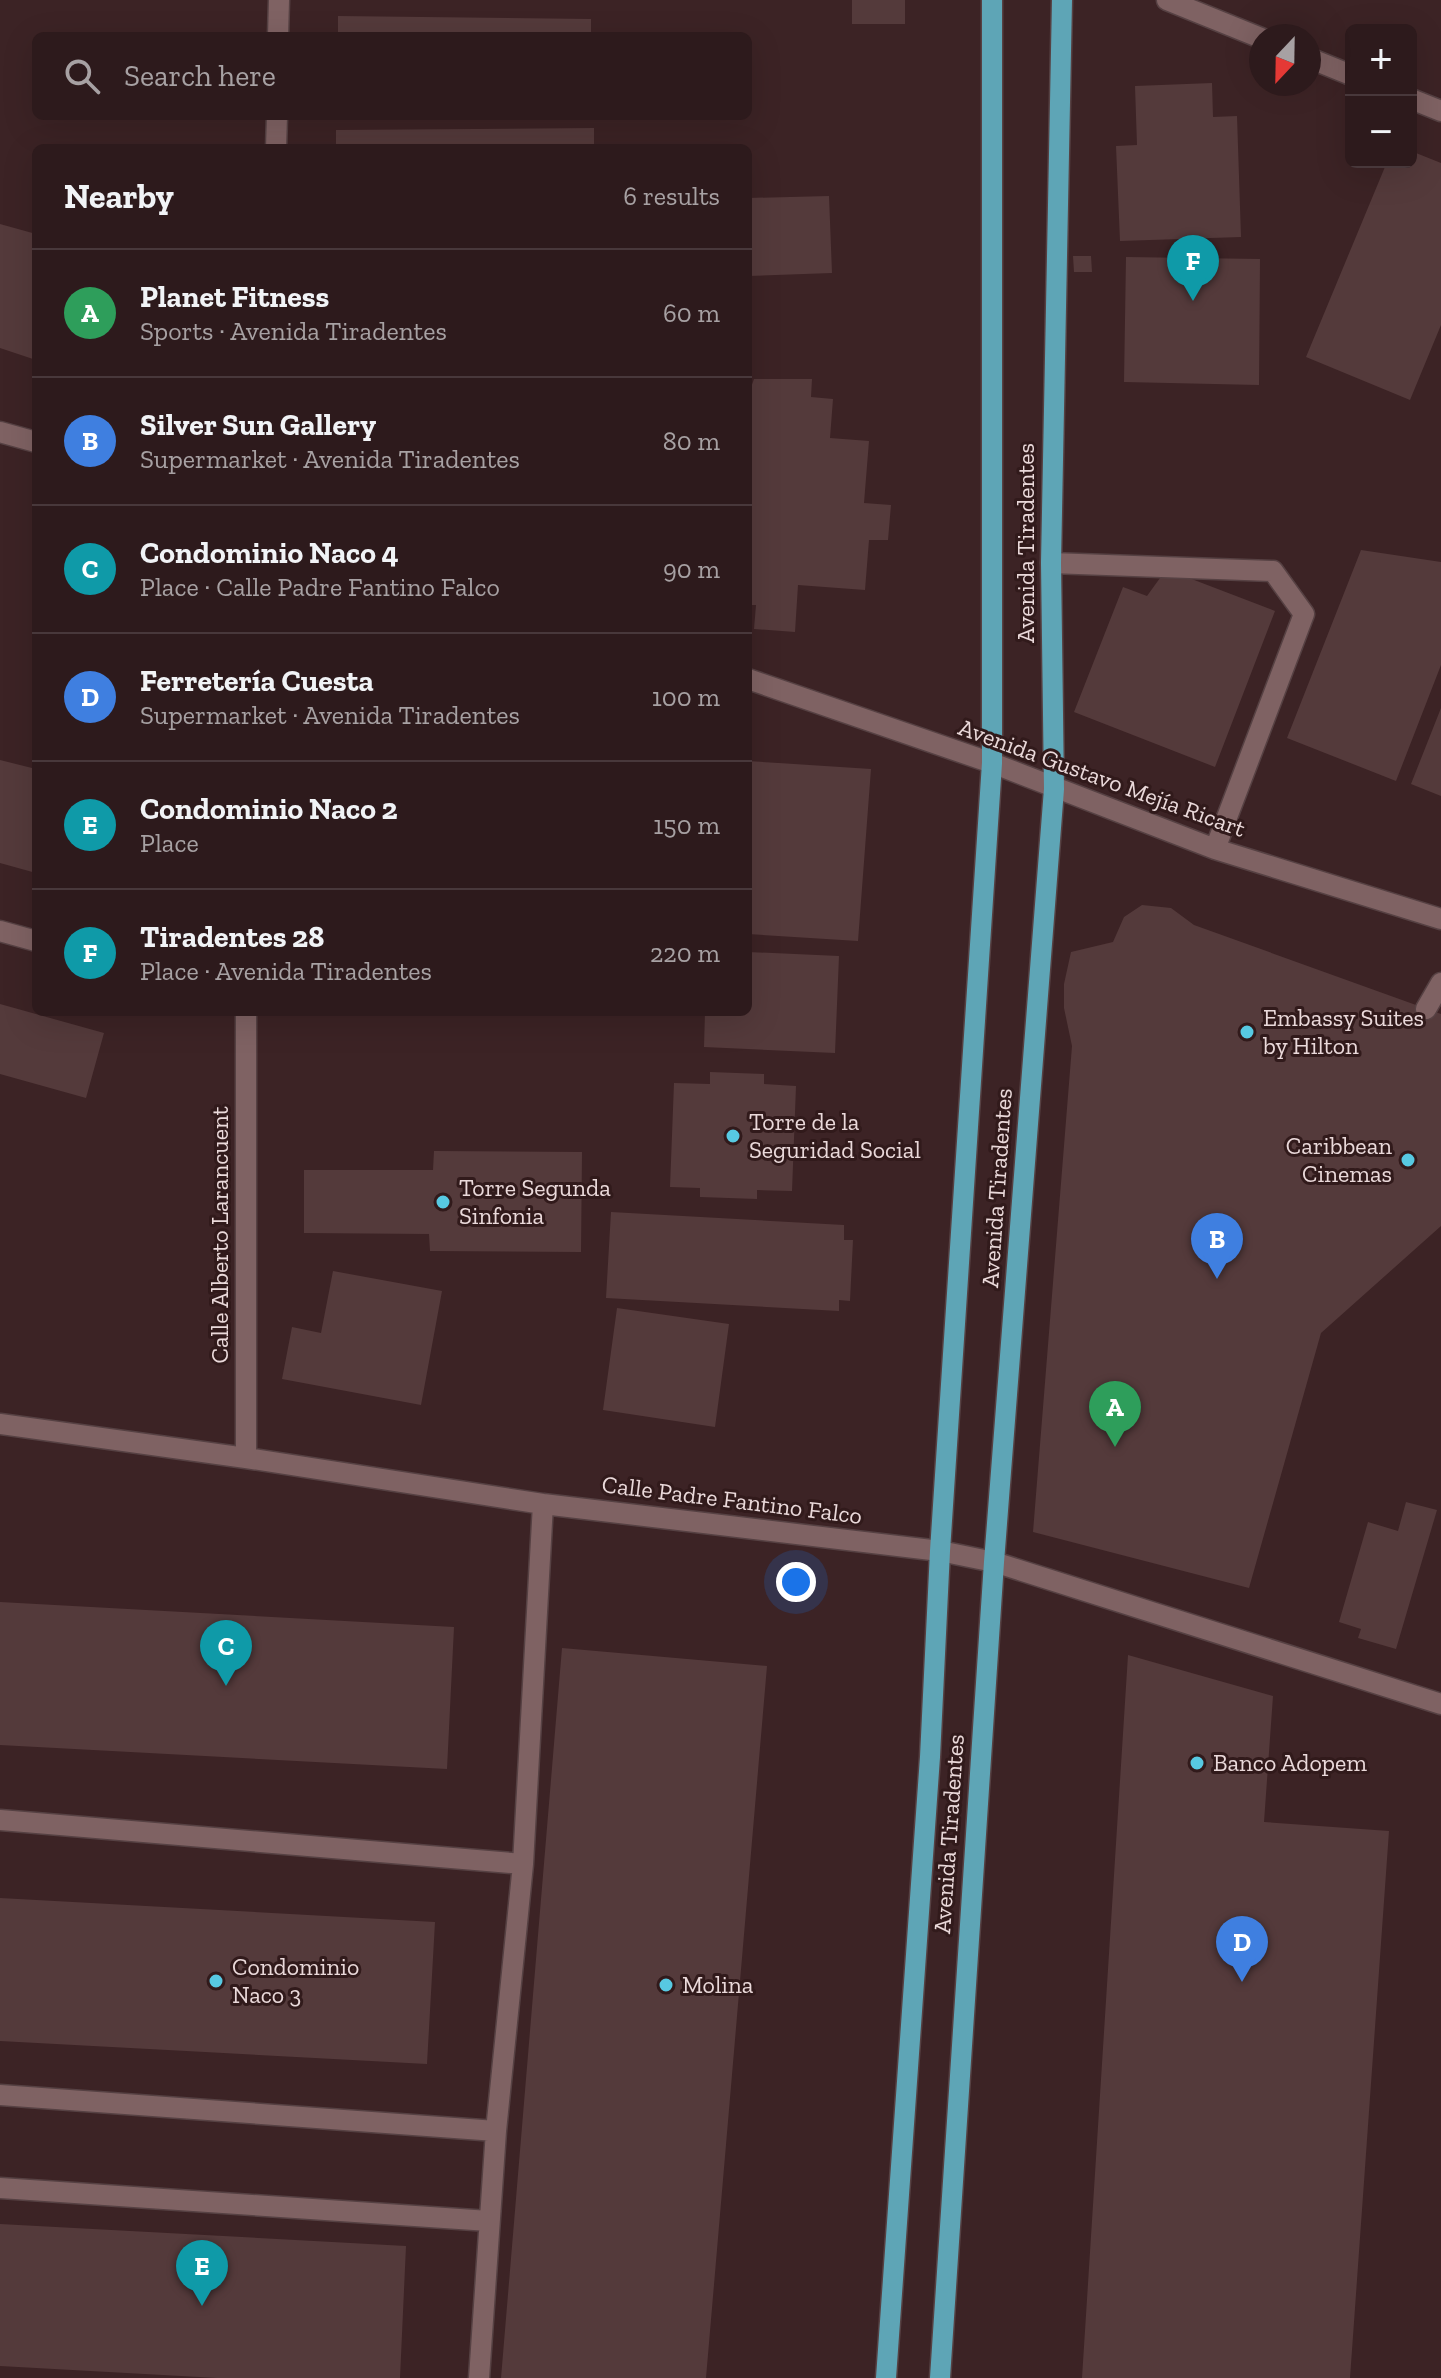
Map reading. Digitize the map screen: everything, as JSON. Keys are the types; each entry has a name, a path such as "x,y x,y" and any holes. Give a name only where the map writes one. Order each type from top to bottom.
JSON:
{"main road":[{"name":"Avenida Tiradentes","path":"886,2378 929,1773 940,1551 992,763 992,0"},
{"name":"Avenida Tiradentes","path":"940,2378 994,1562 1054,789 1051,563 1062,0"}],"street":[{"path":"278,32 279,0"},
{"path":"1167,0 1193,4 1249,32"},
{"path":"1321,63 1345,73"},
{"path":"1417,101 1441,111"},
{"path":"276,144 277,120"},
{"path":"0,432 32,441"},
{"path":"1051,563 1273,571 1304,614 1215,849"},
{"name":"Avenida Gustavo Mejía Ricart","path":"752,680 992,763 1215,849 1441,919"},
{"path":"0,931 32,940"},
{"path":"1426,1009 1441,983"},
{"name":"Calle Alberto Larancuent","path":"246,1016 246,1458"},
{"name":"Calle Padre Fantino Falco","path":"0,1424 543,1504 940,1551 994,1562 1441,1704"},
{"path":"479,2378 496,2131 523,1864 543,1504"},
{"path":"0,1820 523,1864"},
{"path":"0,2095 496,2131"},
{"path":"0,2188 489,2221"}],"building":[{"path":"852,0 905,0 905,24 852,24"},
{"path":"338,16 591,19 591,32 338,32"},
{"path":"1212,83 1213,117 1237,116 1241,237 1120,241 1116,146 1137,145 1135,86"},
{"path":"594,128 594,144 336,144 336,130"},
{"path":"1417,153 1441,163 1441,325 1410,400 1306,357 1385,168 1417,168"},
{"path":"829,196 832,273 752,276 752,198"},
{"path":"0,224 32,233 32,359 0,348"},
{"path":"1073,256 1091,256 1092,272 1074,272"},
{"path":"1126,257 1260,259 1259,385 1124,382"},
{"path":"754,379 812,379 811,397 833,399 830,438 869,441 864,503 891,505 888,540 869,540 865,590 798,585 795,632 754,629"},
{"path":"1361,550 1441,562 1441,665 1396,781 1287,738"},
{"path":"1160,578 1189,578 1275,611 1215,767 1074,712 1123,587 1147,596"},
{"path":"1441,708 1441,796 1411,784"},
{"path":"0,760 32,768 32,872 0,863"},
{"path":"752,761 871,769 858,941 752,934"},
{"path":"1142,905 1171,908 1194,925 1441,1014 1441,1226 1321,1333 1249,1588 1033,1532 1072,1046 1064,1008 1064,984 1071,952 1113,942 1124,917"},
{"path":"752,952 839,956 835,1053 704,1047 705,1016 752,1016"},
{"path":"0,1004 32,1013 32,1016 43,1016 104,1033 86,1098 0,1074"},
{"name":"Torre de la Seguridad Social","path":"710,1072 764,1074 764,1084 796,1086 792,1191 757,1190 757,1199 700,1197 700,1188 670,1187 674,1083 710,1084"},
{"name":"Torre Segunda Sinfonia","path":"434,1151 582,1152 581,1252 430,1251 429,1234 304,1233 304,1170 433,1170"},
{"path":"611,1212 844,1225 844,1240 853,1240 850,1301 839,1300 839,1311 606,1298"},
{"path":"333,1271 442,1291 421,1405 282,1379 292,1327 321,1333"},
{"path":"617,1308 729,1324 715,1427 603,1410"},
{"path":"1406,1502 1437,1510 1396,1649 1358,1638 1361,1629 1339,1622 1368,1522 1398,1531"},
{"path":"0,1602 454,1627 447,1769 0,1745"},
{"path":"562,1648 767,1666 706,2378 501,2378"},
{"path":"1128,1655 1273,1696 1264,1822 1389,1831 1350,2378 1082,2378"},
{"name":"Condominio Naco 3","path":"0,1898 435,1922 427,2064 0,2041"},
{"path":"0,2224 406,2246 400,2378 217,2378 0,2366"}],"place":[{"name":"Tiradentes 28","path":"1193,301"},
{"name":"Embassy Suites by Hilton","path":"1247,1032"},
{"name":"Torre de la Seguridad Social","path":"733,1136"},
{"name":"Caribbean Cinemas","path":"1408,1160"},
{"name":"Torre Segunda Sinfonia","path":"443,1202"},
{"name":"Silver Sun Gallery","path":"1217,1279"},
{"name":"Planet Fitness","path":"1115,1447"},
{"name":"Condominio Naco 4","path":"226,1686"},
{"name":"Banco Adopem","path":"1197,1763"},
{"name":"Condominio Naco 3","path":"216,1981"},
{"name":"Ferretería Cuesta","path":"1242,1982"},
{"name":"Molina","path":"666,1985"},
{"name":"Condominio Naco 2","path":"202,2306"}]}
